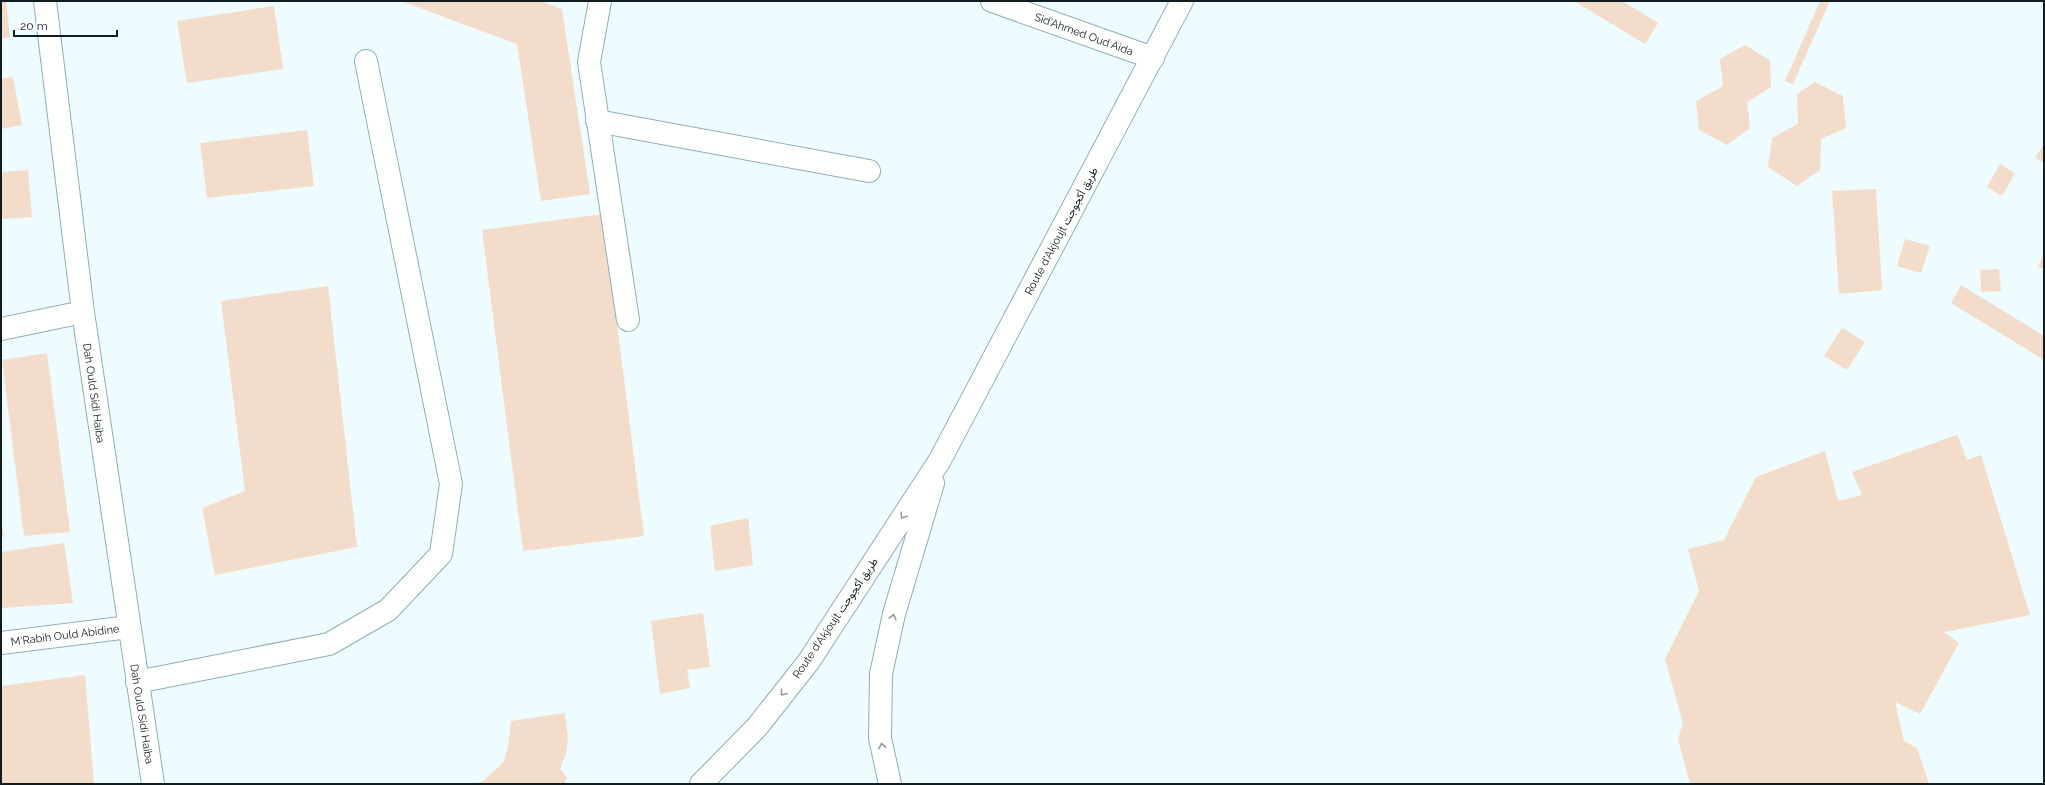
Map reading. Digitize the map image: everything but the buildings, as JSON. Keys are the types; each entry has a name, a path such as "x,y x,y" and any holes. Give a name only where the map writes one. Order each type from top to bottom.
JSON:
{"main road":[{"name":"Dah Ould Sidi Haiba","path":"45,1 82,312 153,784"},
{"path":"600,1 589,62 628,320"},
{"name":"Sid'Ahmed Oud Aida","path":"992,1 1153,58"},
{"name":"Route d'Akjoujt طريق أكجوجت","path":"701,784 756,727 809,661 940,460 1182,1"},
{"path":"137,682 329,644 388,610 441,554 451,484 366,61"},
{"path":"597,121 869,171"},
{"path":"1,329 82,312"},
{"name":"Route d'Akjoujt طريق أكجوجت","path":"890,784 880,738 881,674 894,614 940,460"},
{"name":"M'Rabih Ould Abidine","path":"1,643 129,627"}]}
